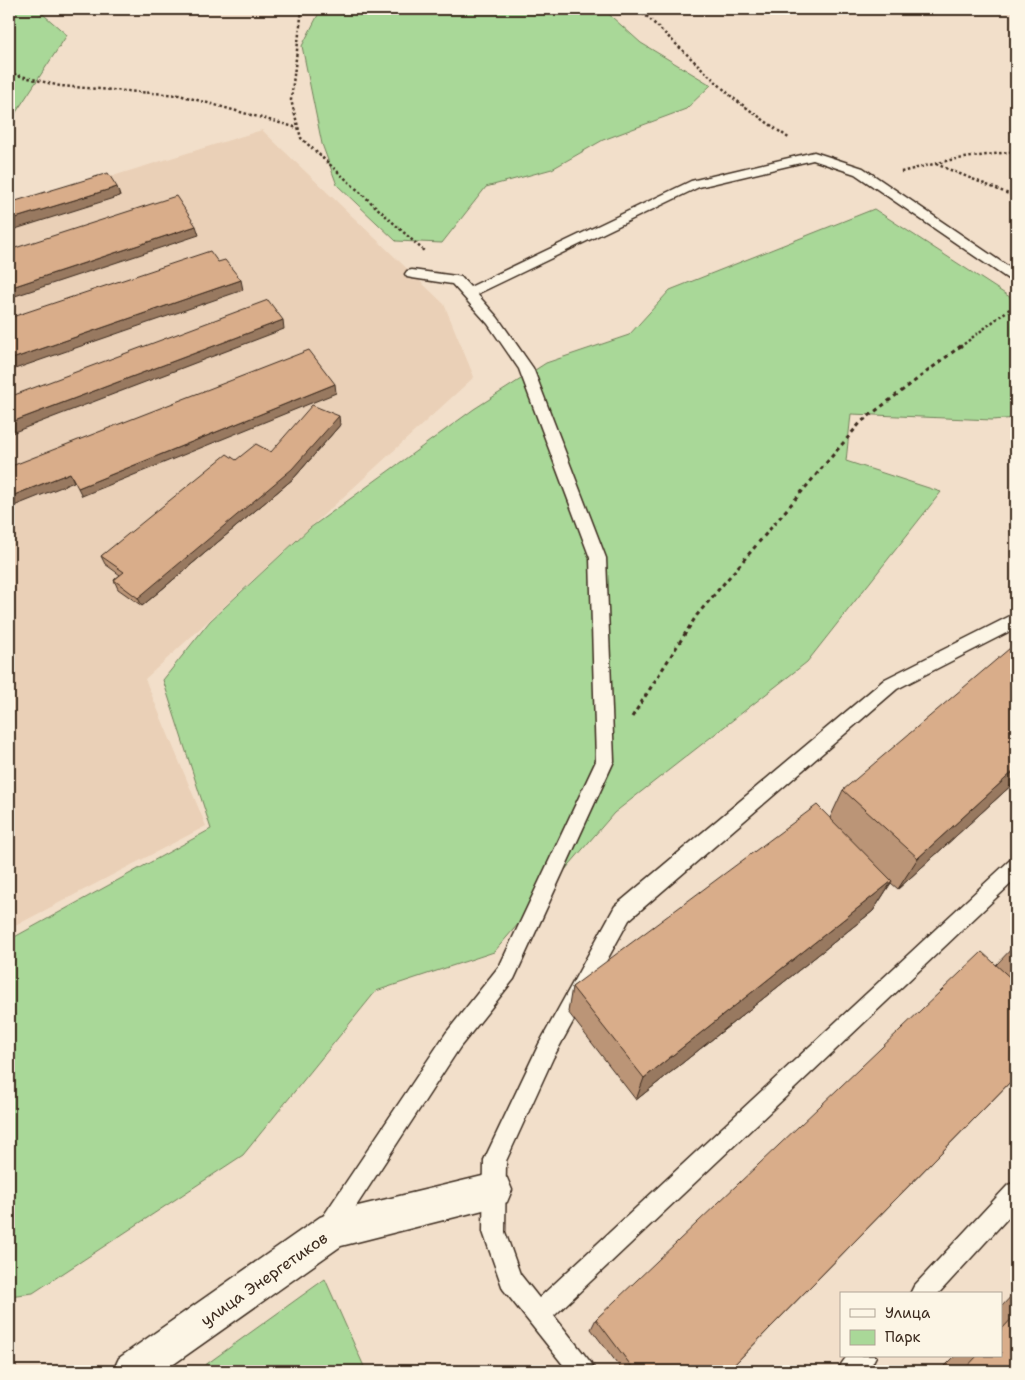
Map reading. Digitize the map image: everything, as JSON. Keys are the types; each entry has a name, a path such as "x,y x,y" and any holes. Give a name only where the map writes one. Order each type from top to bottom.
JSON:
{"street":[{"name":"улица Энергетиков","path":"132,1371 333,1230 495,1190"}],"lane":[{"path":"468,293 695,184 814,156 859,171 1016,278"},
{"path":"322,1238 452,1040 506,972 605,761 598,558 526,368 492,321 456,280 412,274"},
{"path":"583,1371 511,1281 494,1232 495,1160 546,1051 622,913 891,684 1016,620"},
{"path":"538,1315 1016,867"},
{"path":"924,1292 1016,1193"},
{"path":"850,1371 862,1358"}],"path":[{"path":"302,9 291,100 301,138 456,280"},
{"path":"639,9 733,98 814,156"},
{"path":"9,73 60,86 179,95 299,129"},
{"path":"871,179 935,164 1016,151"},
{"path":"935,164 1016,197"},
{"path":"605,761 697,615 861,422 1016,304"}],"shaded area":[{"path":"262,130 444,304 474,377 145,679 206,826 9,929 9,208"}],"green space":[{"path":"9,9 37,9 67,35 9,123"},
{"path":"321,9 603,9 641,43 711,85 686,109 603,140 552,169 486,187 442,243 396,241 337,185 322,144 302,46"},
{"path":"874,209 1016,301 1016,418 992,420 851,414 846,461 941,492 807,662 614,813 494,952 376,991 243,1155 33,1293 9,1296 9,940 211,829 163,680 210,621 310,528 474,409 546,363 629,335 670,290"},
{"path":"325,1279 366,1371 197,1371"}],"building":[{"path":"108,173 117,187 9,220 9,203"},
{"path":"176,196 196,226 9,288 9,250"},
{"path":"210,251 218,262 225,260 241,280 9,360 9,318"},
{"path":"268,300 283,320 9,423 9,397"},
{"path":"309,350 335,384 78,488 70,473 9,497 9,467"},
{"path":"312,405 339,416 292,469 138,598 114,580 124,572 101,556 227,454 236,460 256,444 271,452"},
{"path":"1016,643 1016,769 918,858 843,790"},
{"path":"817,805 892,881 644,1078 572,987"},
{"path":"982,952 1016,983 1016,1076 728,1371 635,1371 596,1319"},
{"path":"1016,1314 1016,1371 963,1371 975,1358 1002,1358 1002,1329"}]}
